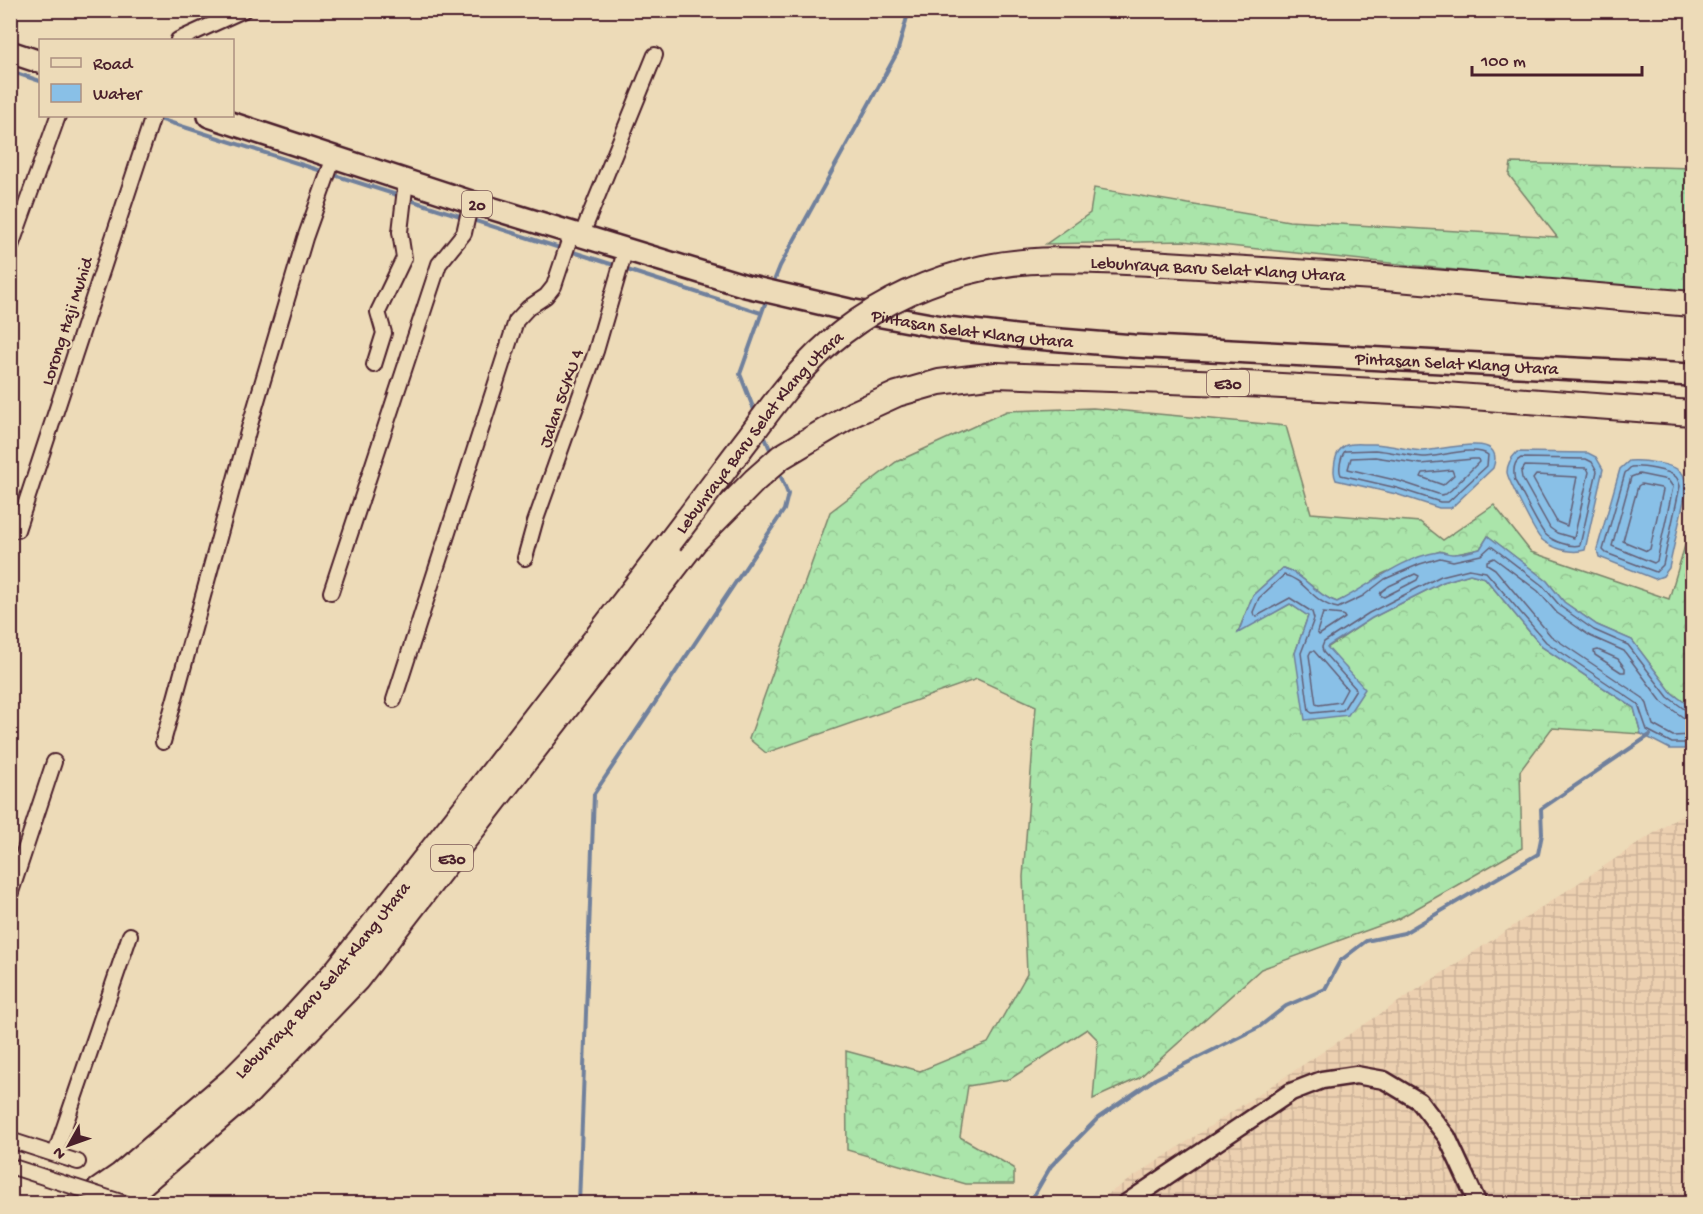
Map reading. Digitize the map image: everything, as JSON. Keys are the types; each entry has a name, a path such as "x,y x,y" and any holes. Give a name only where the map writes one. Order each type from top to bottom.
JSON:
{"highway":[{"path":"10,52 39,62"},
{"name":"Pintasan Selat Klang Utara","path":"212,117 405,186 575,236 626,248 746,286 793,298 947,328 1024,338 1181,348 1692,375"},
{"name":"Lebuhraya Baru Selat Klang Utara","path":"79,1203 122,1175 232,1080 338,969 474,797 776,401 808,364 842,333 899,296 984,267 1057,260 1150,263 1374,278 1692,304"},
{"name":"Lebuhraya Baru Selat Klang Utara","path":"115,1203 138,1187 249,1092 357,979 695,541 781,457 853,414 897,394 939,382 996,375 1227,383 1431,394 1692,413"}],"street":[{"path":"180,39 244,10"},
{"path":"394,700 516,321 528,308 546,296 554,286 655,55"},
{"path":"10,249 58,117"},
{"name":"Lorong Haji Muhid","path":"17,530 151,120"},
{"path":"163,742 304,238 333,161"},
{"path":"374,364 384,333 378,312 404,258 400,231 405,186"},
{"path":"331,592 439,264 464,233 470,206"},
{"name":"Jalan 5C/KU 4","path":"525,558 535,522 596,351 626,248"},
{"path":"10,896 54,762"},
{"path":"55,1154 130,935"},
{"path":"1125,1203 1291,1092 1322,1080 1356,1075 1384,1080 1419,1101 1447,1137 1478,1203"},
{"path":"10,1140 78,1162"},
{"path":"10,1166 127,1203"}],"shaded area":[{"path":"1692,808 1692,1203 1094,1203"}],"green space":[{"path":"1511,163 1692,168 1692,295 1183,241 1046,244 1090,213 1094,188 1289,221 1557,237 1509,175"},
{"path":"1093,408 1286,426 1311,513 1420,522 1443,540 1494,505 1531,552 1669,599 1692,522 1692,708 1672,693 1632,640 1597,625 1564,602 1547,581 1488,536 1480,549 1452,555 1440,551 1382,574 1360,591 1337,602 1322,595 1297,575 1283,568 1253,595 1238,632 1290,604 1308,616 1295,653 1327,648 1372,618 1443,582 1470,574 1485,578 1542,647 1634,708 1641,734 1552,728 1520,771 1522,848 1398,919 1261,969 1139,1078 1093,1099 1098,1040 1087,1029 1010,1079 968,1086 960,1137 1014,1168 1014,1184 966,1184 847,1150 846,1051 920,1071 988,1043 1027,974 1023,877 1036,706 977,679 766,753 749,739 830,512 896,462 1007,411"}],"water":[{"path":"1350,444 1375,444 1422,451 1482,445 1490,449 1495,456 1493,468 1451,508 1439,508 1396,494 1336,480 1335,461 1341,449"},
{"path":"1517,452 1588,453 1596,457 1603,469 1585,550 1562,550 1546,543 1538,535 1508,476 1508,466"},
{"path":"1629,461 1672,467 1683,474 1687,487 1669,568 1663,576 1655,579 1599,557 1597,549 1620,469"},
{"path":"1488,536 1547,581 1564,602 1597,625 1632,640 1672,693 1692,708 1692,749 1670,749 1641,734 1634,708 1542,647 1485,578 1470,574 1443,582 1372,618 1327,647 1365,689 1348,715 1305,720 1295,653 1308,616 1290,604 1238,633 1253,595 1283,568 1297,575 1322,595 1337,602 1411,560 1438,552 1458,554 1480,549"}],"waterway":[{"path":"772,286 780,266 897,53 909,10"},
{"path":"10,71 39,81"},
{"path":"156,118 400,196"},
{"path":"407,199 563,249"},
{"path":"570,251 617,266"},
{"path":"624,269 761,313"},
{"path":"756,415 740,374 767,298"},
{"path":"763,433 772,454"},
{"path":"579,1204 594,794 784,510 788,494 779,472"},
{"path":"1029,1204 1051,1166 1098,1118 1155,1079 1259,1027 1286,1006 1325,989 1340,961 1366,941 1404,933 1538,854 1542,834 1541,809 1650,735"},
{"path":"679,1201 694,1204"}]}
